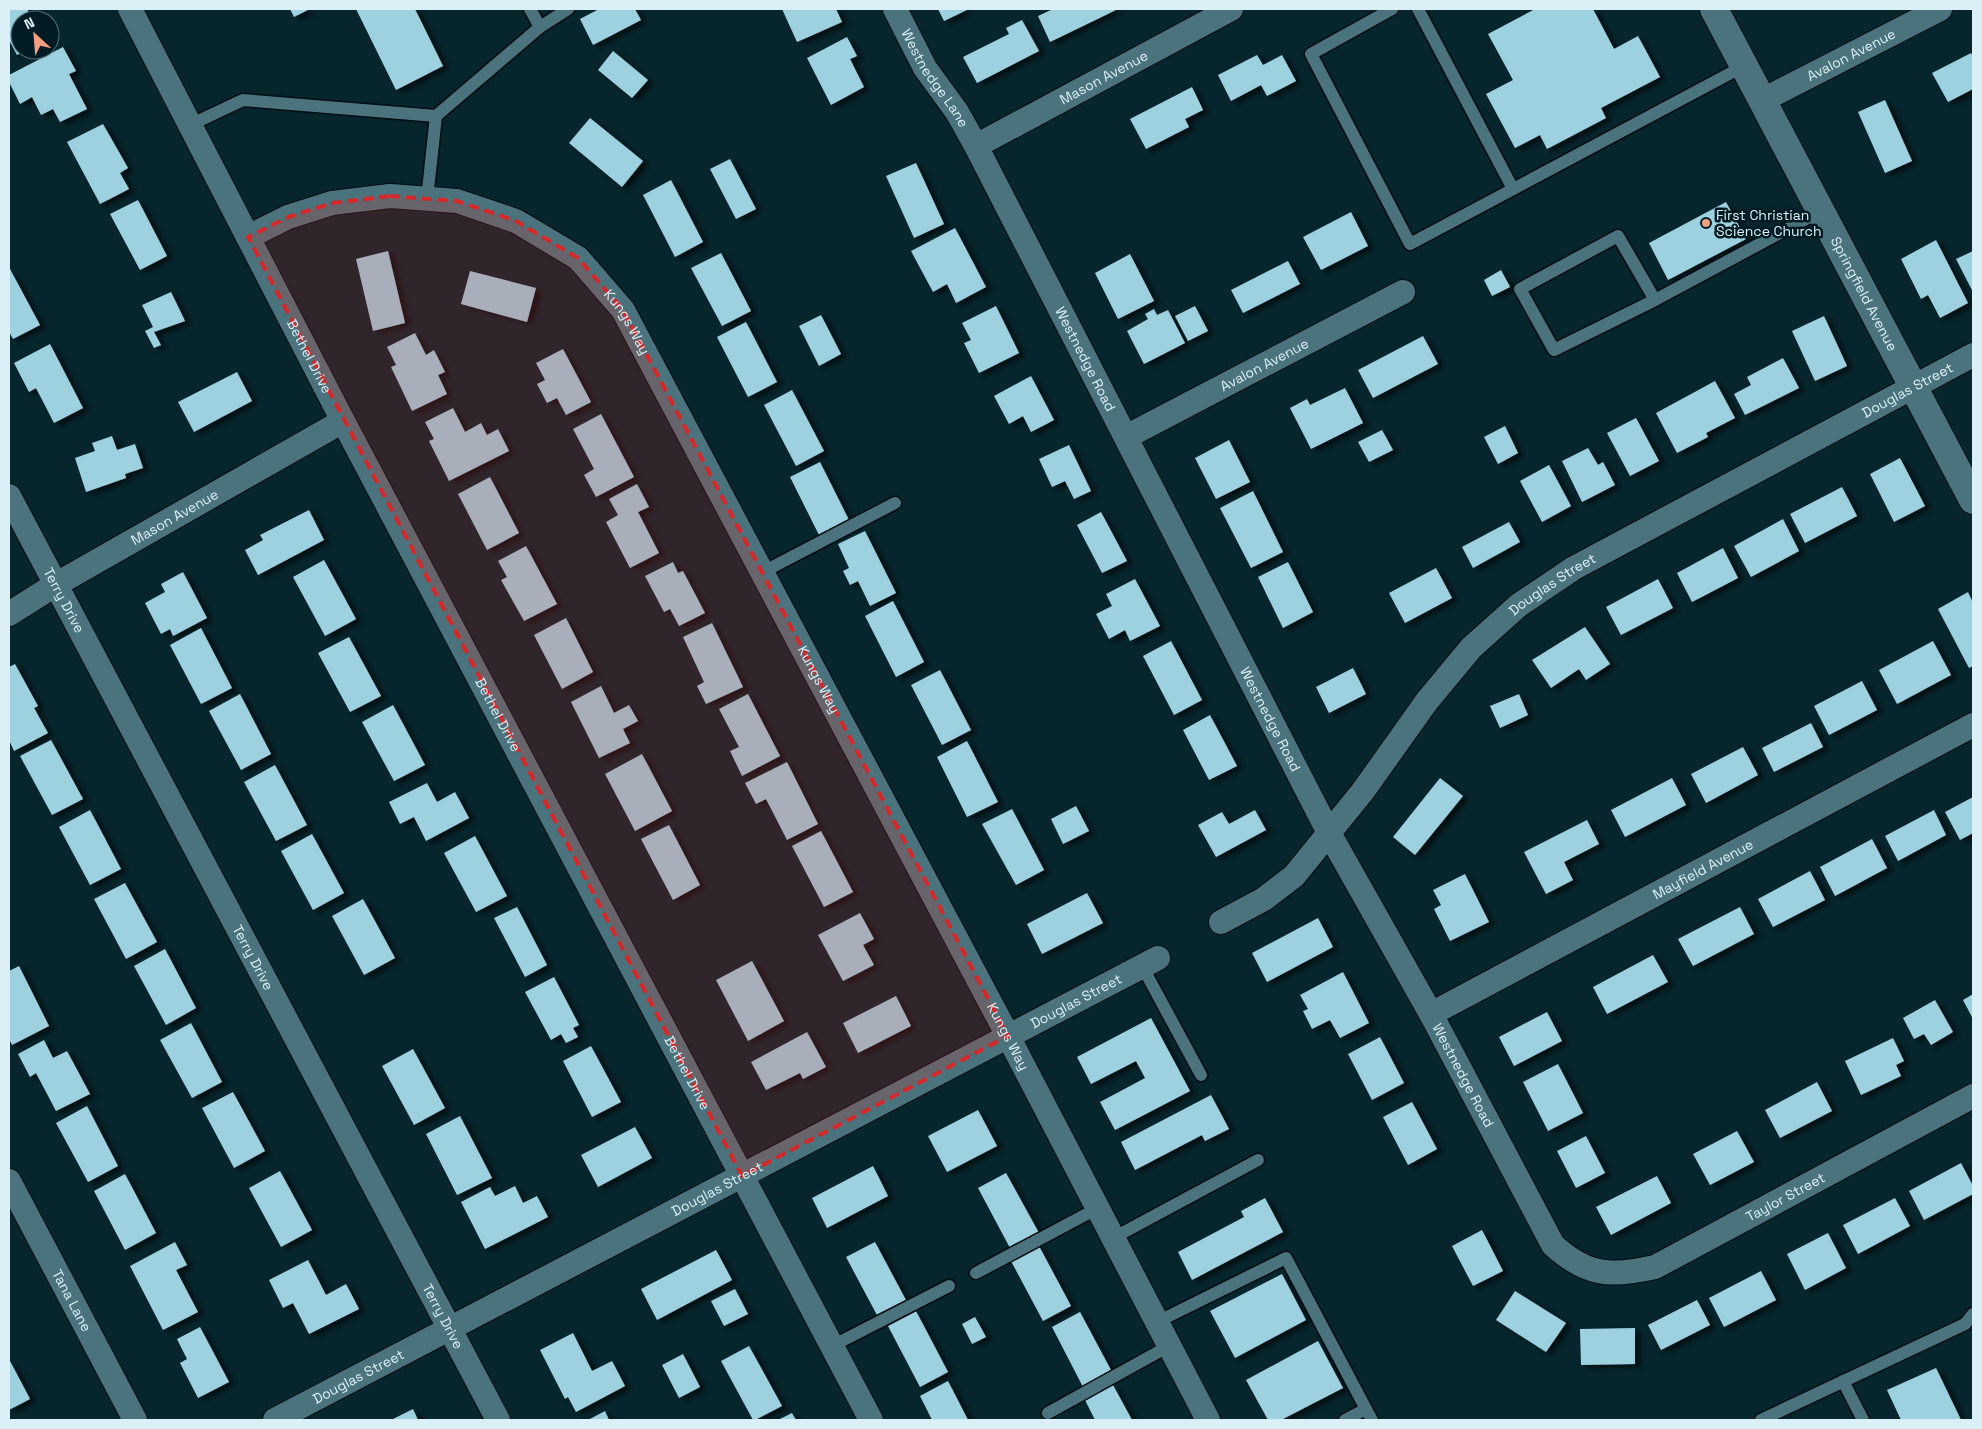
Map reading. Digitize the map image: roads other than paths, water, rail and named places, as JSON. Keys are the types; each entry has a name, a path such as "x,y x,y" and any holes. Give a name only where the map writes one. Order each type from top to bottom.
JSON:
{"street":[{"name":"Bethel Drive","path":"130,9 343,421 871,1420"},
{"name":"Westnedge Lane","path":"895,9 925,68 957,112 976,146"},
{"name":"Mason Avenue","path":"976,146 1231,9"},
{"name":"Springfield Avenue","path":"1714,9 1973,500"},
{"name":"Avalon Avenue","path":"1763,100 1940,9"},
{"name":"Westnedge Road","path":"976,146 1329,833 1431,1014 1554,1245 1572,1262 1591,1270"},
{"name":"Kungs Way","path":"248,237 288,217 332,203 390,196 457,201 516,221 578,258 624,310 1008,1036 1208,1420"},
{"name":"Avalon Avenue","path":"1126,437 1403,292"},
{"name":"Douglas Street","path":"1221,922 1264,899 1294,876 1363,791 1427,701 1471,648 1520,604 1574,568 1973,355"},
{"name":"Mason Avenue","path":"9,614 54,585 343,421"},
{"name":"Terry Drive","path":"9,496 54,585 451,1328 498,1420"},
{"name":"Mayfield Avenue","path":"1431,1014 1973,725"},
{"name":"Douglas Street","path":"275,1420 1150,962"},
{"name":"Taylor Street","path":"1591,1270 1626,1273 1654,1267 1973,1096"},
{"name":"Tana Lane","path":"9,1181 135,1420"}],"lane":[{"path":"530,9 540,27"},
{"path":"427,199 436,116 540,27 568,9"},
{"path":"1392,9 1311,54 1410,244 1744,66"},
{"path":"1418,9 1513,189"},
{"path":"190,125 243,100 436,116"},
{"path":"1655,300 1618,236 1520,289 1554,350 1655,300 1821,210"},
{"path":"763,572 895,502"},
{"path":"1150,962 1201,1075"},
{"path":"1114,1238 1258,1160"},
{"path":"976,1273 1098,1208"},
{"path":"1157,1322 1286,1258 1369,1415 1345,1420"},
{"path":"832,1346 949,1286"},
{"path":"1761,1420 1965,1324 1973,1314"},
{"path":"1048,1412 1170,1346"},
{"path":"1843,1381 1863,1420"}],"place":[{"name":"First Christian Science Church","path":"1706,223"}]}
